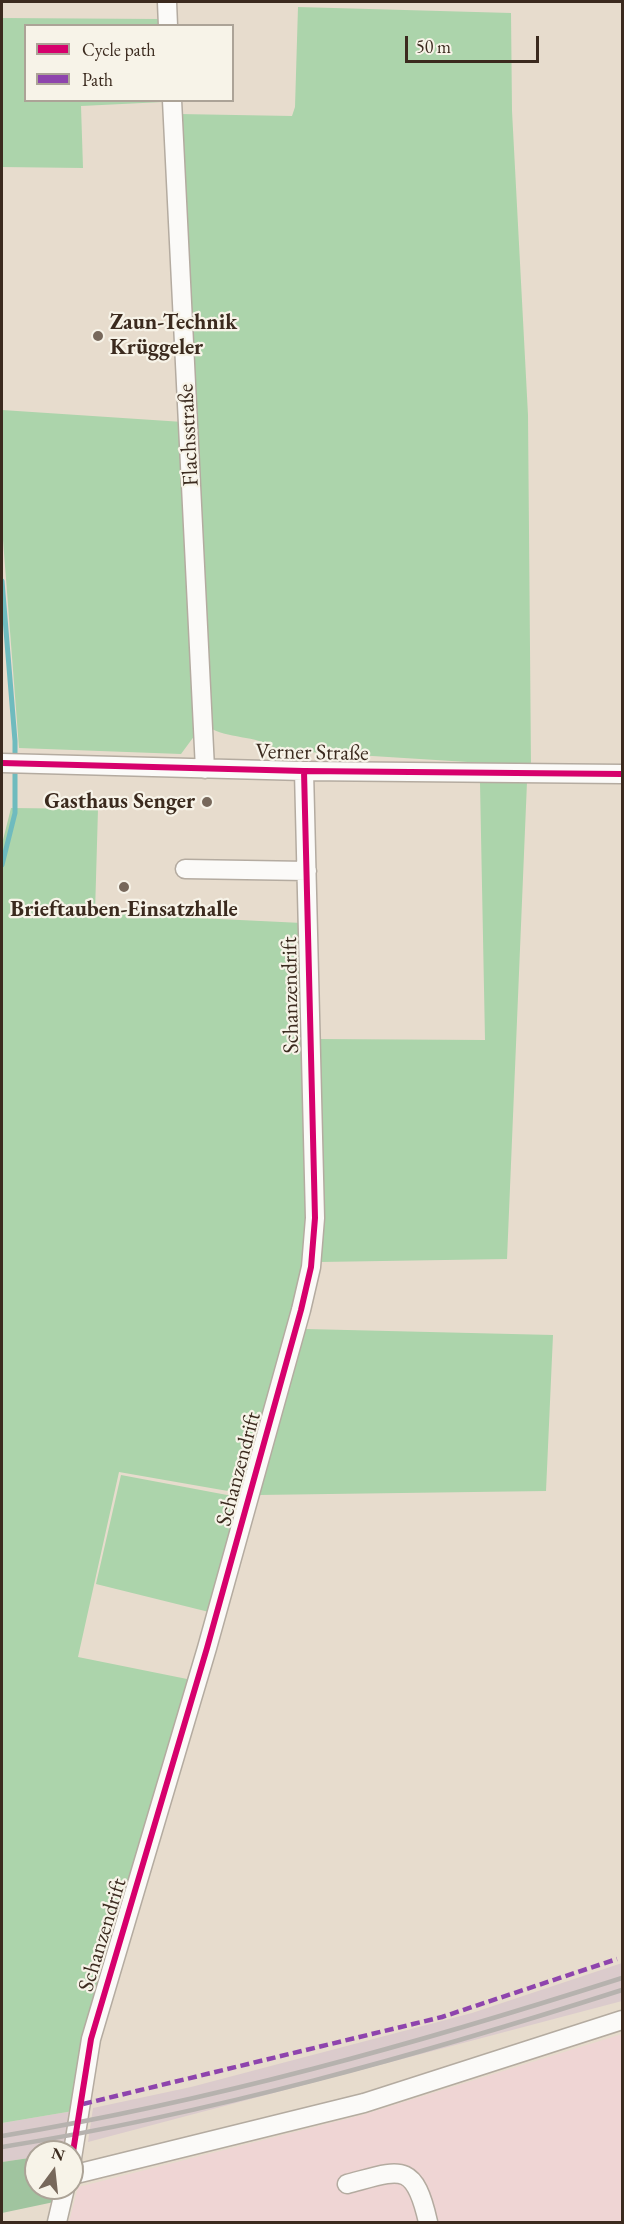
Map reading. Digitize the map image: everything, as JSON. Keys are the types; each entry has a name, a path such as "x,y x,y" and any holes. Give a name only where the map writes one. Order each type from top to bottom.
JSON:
{"street":[{"path":"167,2 168,24"},
{"name":"Flachsstraße","path":"172,102 205,769"},
{"name":"Verner Straße","path":"2,763 304,771 622,774"},
{"name":"Schanzendrift","path":"76,2140 91,2039 207,1648 308,1285 315,1218 304,771"},
{"path":"185,869 307,871"},
{"path":"84,2172 364,2103 622,2020"},
{"path":"347,2184 394,2171 405,2175 419,2189 428,2223"},
{"path":"57,2223 62,2200"}],"shaded area":[{"path":"622,1963 622,2001 88,2142 93,2108 191,2087 472,2013"},
{"path":"622,2034 622,2222 69,2222 75,2200 84,2200 84,2185 362,2115"},
{"path":"73,2111 67,2140 24,2140 24,2159 2,2162 2,2123"}],"green space":[{"path":"298,7 511,13 512,111 528,415 531,766 277,750 263,742 228,735 212,729 179,114 292,116 295,107"},
{"path":"2,18 160,19 161,24 24,24 24,102 163,102 81,106 83,168 2,167"},
{"path":"2,410 183,422 198,731 181,754 19,748 2,527"},
{"path":"527,782 507,1259 320,1262 316,1039 485,1040 480,783"},
{"path":"11,808 98,809 95,913 302,923 311,1217 307,1270 245,1494 119,1472 78,1657 192,1680 73,2111 2,2123 2,844"},
{"path":"306,1329 553,1335 546,1491 257,1495"},
{"path":"121,1475 243,1498 213,1613 96,1584"},
{"path":"24,2159 24,2200 54,2200 54,2202 2,2213 2,2162"}],"waterway":[{"path":"2,581 15,741 15,813 2,865"}],"railway":[{"path":"2,2136 81,2122 237,2088 392,2047 622,1978"},
{"path":"2,2147 237,2100 392,2059 622,1990"}],"marked path":[{"path":"83,2104 442,2017 617,1959"}],"cycle path":[{"path":"2,763 304,771 622,774"},
{"path":"75,2140 91,2039 207,1648 311,1267 315,1218 304,771"}],"place":[{"name":"Zaun-Technik Krüggeler","path":"98,336"},
{"name":"Gasthaus Senger","path":"207,802"},
{"name":"Brieftauben-Einsatzhalle","path":"124,887"}]}
